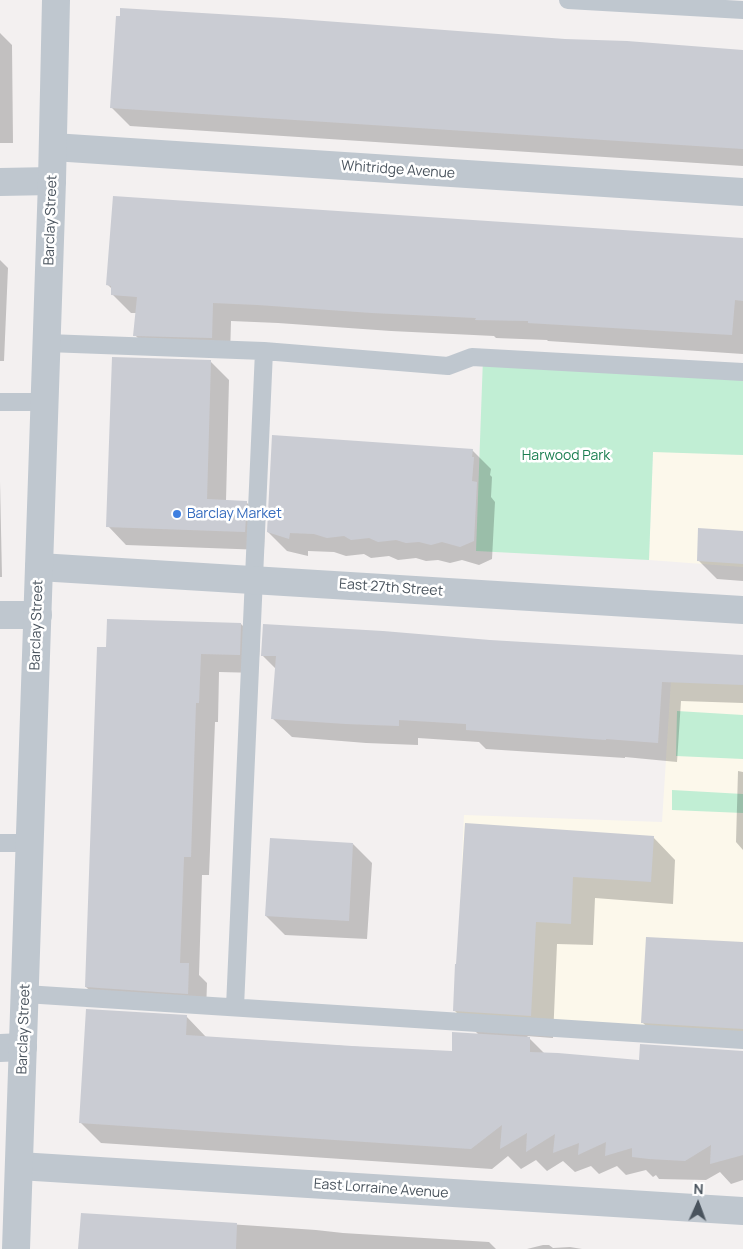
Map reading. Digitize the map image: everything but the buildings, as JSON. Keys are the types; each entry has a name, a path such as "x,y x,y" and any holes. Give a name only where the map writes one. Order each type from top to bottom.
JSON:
{"street":[{"name":"Barclay Street","path":"16,1249 19,1166 12,1047 25,994 47,343 56,0"},
{"name":"Whitridge Avenue","path":"53,147 743,192"},
{"path":"0,182 52,181"},
{"name":"East 27th Street","path":"40,567 743,610"},
{"path":"0,615 38,615"},
{"name":"East Lorraine Avenue","path":"19,1166 743,1211"}],"lane":[{"path":"568,0 743,10"},
{"path":"47,343 264,351 448,366 472,357 743,372"},
{"path":"235,1007 264,351"},
{"path":"0,402 45,402"},
{"path":"0,843 30,843"},
{"path":"25,994 743,1040"}],"shaded area":[{"path":"653,451 743,455 743,567 649,560"},
{"path":"671,681 743,684 743,1036 455,1016 464,815 662,822"}],"green space":[{"name":"Harwood Park","path":"483,358 743,372 743,455 653,452 649,560 476,551"},
{"path":"677,711 743,715 743,759 676,756"},
{"path":"672,790 743,794 743,813 672,810"}],"place":[{"name":"Barclay Market","path":"177,514"}]}
